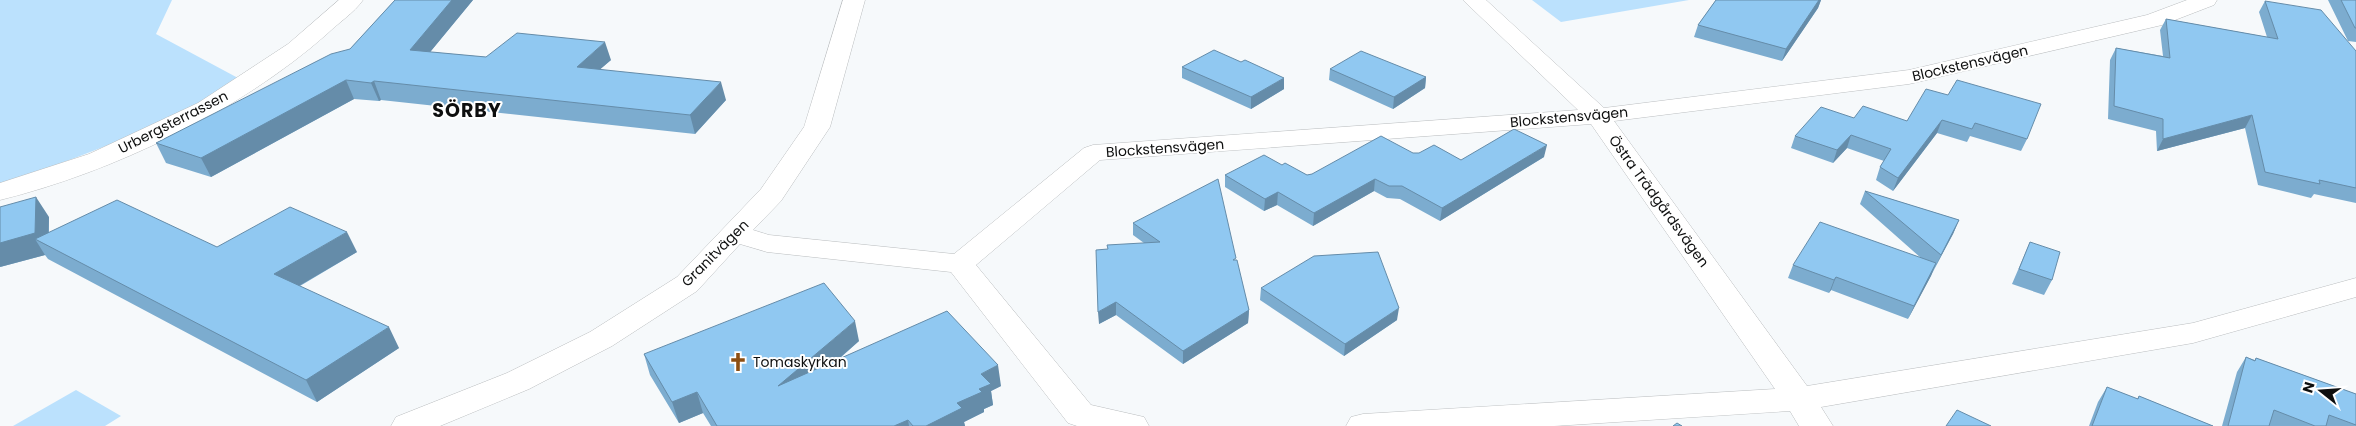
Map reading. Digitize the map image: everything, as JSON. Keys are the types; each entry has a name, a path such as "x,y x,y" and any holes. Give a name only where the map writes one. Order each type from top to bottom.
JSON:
{"street":[{"name":"Urbergsterrassen","path":"0,192 98,160 207,108 296,49 352,0"},
{"name":"Granitvägen","path":"408,426 518,381 601,339 687,284 771,195 817,127 854,0"},
{"name":"Östra Trädgårdsvägen","path":"1474,0 1598,116 1800,399 1816,426"},
{"name":"Blockstensvägen","path":"960,264 1093,153 1598,116 1909,77 2154,20 2206,0"},
{"path":"735,234 767,242 960,264 1080,415 1132,426"},
{"path":"1363,426 1800,399 2193,333 2356,287"}],"shaded area":[{"path":"0,0 172,0 156,34 238,78 183,111 153,126 0,185"},
{"path":"1532,0 1689,0 1561,22"},
{"path":"76,390 121,416 105,426 13,426"}],"building":[{"path":"395,0 452,0 410,50 486,57 517,33 605,42 577,67 721,82 690,115 374,81 371,83 346,80 201,158 156,143 331,54 350,49"},
{"path":"1716,0 1819,0 1786,49 1698,25"},
{"path":"2341,0 2356,0 2356,28 2355,28"},
{"path":"2265,1 2321,10 2356,51 2356,188 2319,180 2320,184 2265,172 2252,115 2163,139 2163,119 2114,106 2116,48 2170,58 2166,19 2278,39"},
{"path":"1214,50 1241,62 1245,60 1284,78 1251,97 1182,67"},
{"path":"1361,51 1426,77 1394,97 1330,69"},
{"path":"1957,80 2041,104 2027,139 1975,123 1972,129 1942,120 1898,178 1880,167 1891,149 1851,135 1837,150 1795,136 1821,107 1854,118 1863,106 1907,121 1926,89 1948,95"},
{"path":"1514,129 1547,145 1442,208 1402,186 1389,186 1375,179 1314,213 1278,192 1265,199 1225,175 1264,155 1282,165 1285,163 1307,175 1312,174 1381,136 1413,153 1419,153 1434,145 1461,160"},
{"path":"1218,179 1236,258 1233,260 1237,260 1249,310 1183,351 1116,302 1098,312 1096,250 1108,249 1107,245 1160,242 1133,223"},
{"path":"1865,191 1959,220 1941,255"},
{"path":"36,197 35,233 0,243 0,207"},
{"path":"117,200 217,247 290,207 347,232 274,274 389,327 306,380 35,239"},
{"path":"1820,222 1936,263 1914,306 1836,277 1834,280 1793,265"},
{"path":"2030,242 2060,252 2052,280 2019,269"},
{"path":"1378,252 1399,308 1345,344 1261,288 1314,256"},
{"name":"Tomaskyrkan","path":"824,283 855,321 778,386 947,311 998,365 981,374 991,384 979,389 982,392 957,403 962,408 926,426 913,426 908,420 894,426 717,426 697,392 672,402 644,354"},
{"path":"2246,357 2255,361 2256,358 2356,394 2356,425 2329,415 2326,426 2315,426 2274,410 2269,426 2228,426"},
{"path":"2107,387 2138,399 2139,396 2213,426 2092,426"},
{"path":"1957,410 1991,426 1946,426"}],"place":[{"name":"Tomaskyrkan","path":"738,362"}],"district":[{"name":"SÖRBY","path":"467,110"}]}
